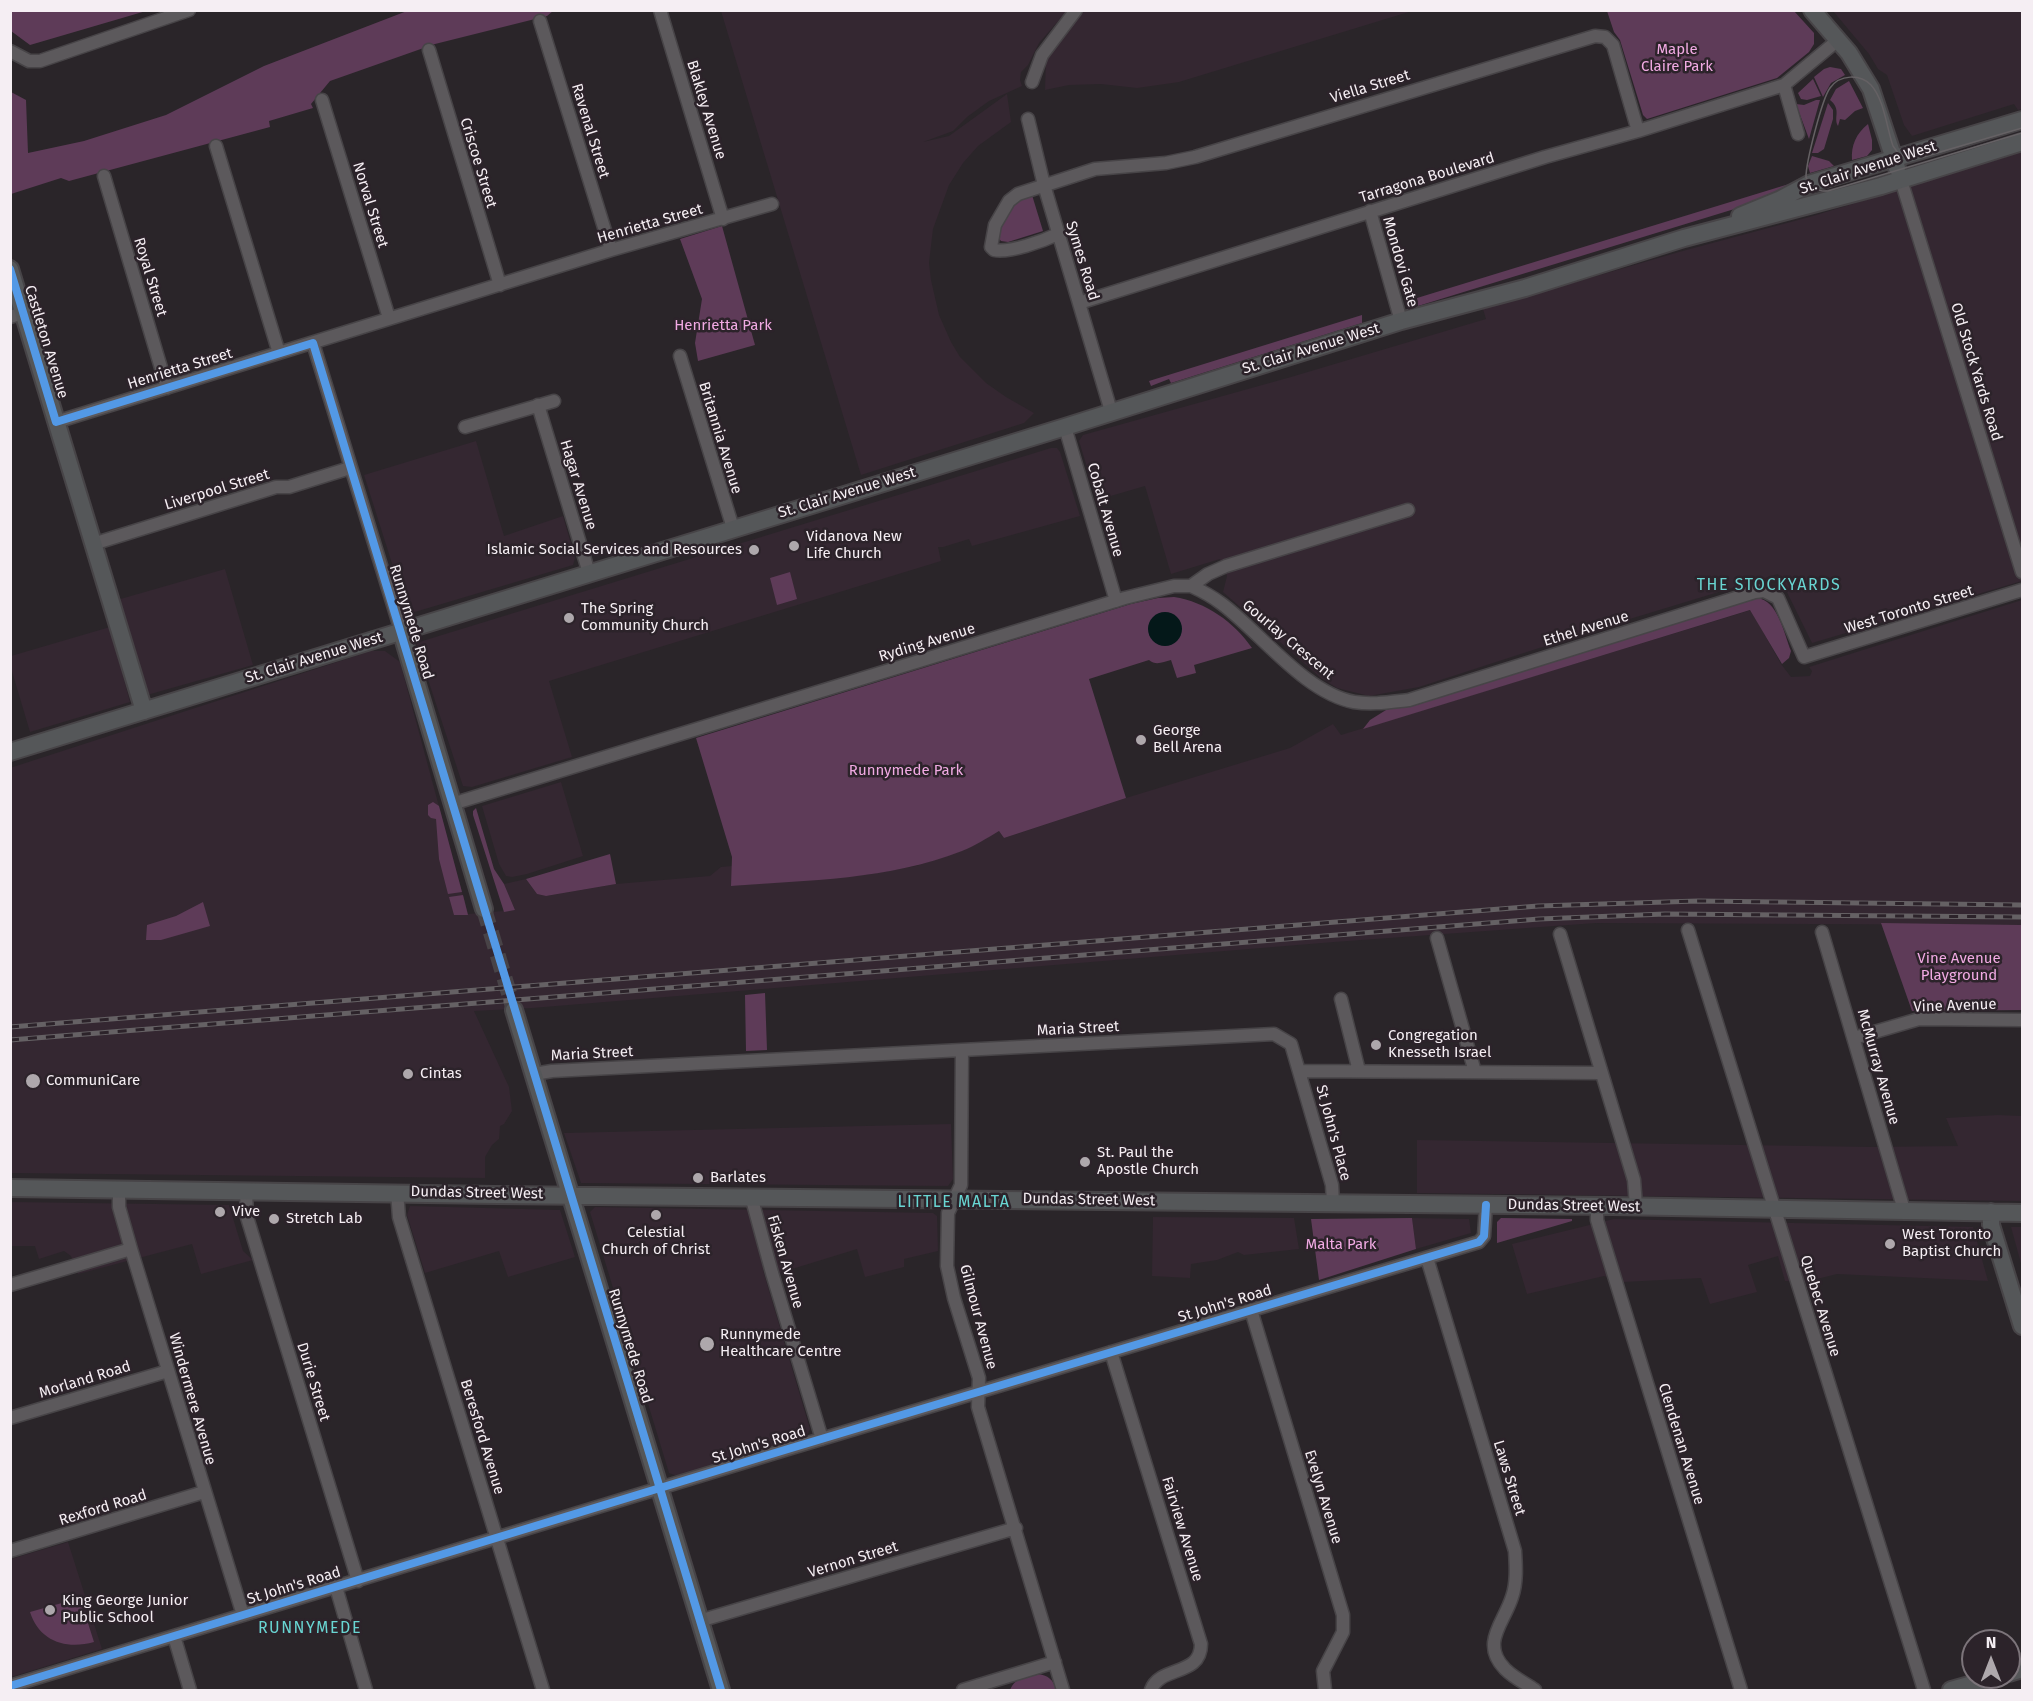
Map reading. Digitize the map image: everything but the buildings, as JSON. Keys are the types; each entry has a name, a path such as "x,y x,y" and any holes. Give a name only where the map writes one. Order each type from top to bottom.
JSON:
{"main road":[{"path":"1812,10 1849,53 1871,89 1901,180"},
{"name":"St. Clair Avenue West","path":"1684,238 1779,200 1809,184 2022,120"},
{"name":"St. Clair Avenue West","path":"10,752 1065,427 1401,321 1525,288 1684,238 1804,208 2022,142"},
{"name":"Castleton Avenue","path":"10,269 17,315 56,422 144,711"},
{"name":"Runnymede Road","path":"401,631 484,909"},
{"name":"Runnymede Road","path":"514,1010 721,1690"},
{"name":"Dundas Street West","path":"10,1188 2022,1212"},
{"path":"1991,1212 1991,1225 2022,1326"}],"street":[{"path":"10,51 29,61 40,61 189,10"},
{"name":"Blakley Avenue","path":"660,10 723,219"},
{"path":"1032,82 1042,55 1076,10"},
{"name":"Ravenal Street","path":"540,21 612,250"},
{"name":"Viella Street","path":"1058,234 1002,251 991,247 995,225 1009,201 1018,194 1095,169 1166,163 1195,157 1595,36 1605,37 1613,45 1638,130"},
{"path":"1798,134 1784,85 1838,40"},
{"name":"Criscoe Street","path":"429,50 500,285"},
{"name":"Tarragona Boulevard","path":"1079,303 1370,211 1784,85"},
{"name":"Norval Street","path":"322,100 389,318"},
{"name":"Symes Road","path":"1028,119 1058,234 1112,411"},
{"path":"216,146 279,353"},
{"name":"Royal Street","path":"104,176 167,388"},
{"name":"Old Stock Yards Road","path":"1901,180 2022,572"},
{"name":"Henrietta Street","path":"56,422 612,250 772,204"},
{"name":"Mondovi Gate","path":"1370,211 1401,321"},
{"name":"Runnymede Road","path":"313,343 401,631"},
{"name":"Britannia Avenue","path":"680,356 733,528"},
{"path":"465,427 554,401"},
{"name":"Hagar Avenue","path":"538,405 589,573"},
{"name":"Cobalt Avenue","path":"1065,427 1116,601"},
{"name":"Liverpool Street","path":"93,544 276,487 289,487 350,468"},
{"name":"Ryding Avenue","path":"452,804 1116,601 1174,585 1191,586 1208,574 1226,566 1408,510"},
{"name":"Gourlay Crescent","path":"1191,586 1223,604 1311,682 1330,694 1352,702 1372,704 1409,700"},
{"name":"West Toronto Street","path":"1772,594 1783,606 1804,657 2022,590"},
{"name":"Ethel Avenue","path":"1409,700 1755,592 1764,591 1772,594"},
{"name":"Quebec Avenue","path":"1688,930 1924,1690"},
{"name":"McMurray Avenue","path":"1822,932 1904,1210"},
{"path":"1560,934 1634,1180 1636,1206"},
{"path":"1437,938 1474,1072"},
{"path":"1341,999 1359,1071"},
{"name":"Vine Avenue","path":"1854,1038 1919,1019 2022,1020"},
{"name":"Maria Street","path":"534,1074 552,1071 1274,1034 1291,1044 1300,1071"},
{"name":"Gilmour Avenue","path":"962,1050 961,1185 948,1213 947,1266 954,1298 979,1378 978,1407 1063,1690"},
{"path":"1300,1071 1601,1073"},
{"name":"St John's Place","path":"1300,1071 1333,1190 1334,1203"},
{"name":"Windermere Avenue","path":"119,1189 119,1208 243,1616"},
{"name":"Durie Street","path":"246,1190 247,1217 358,1581"},
{"name":"Beresford Avenue","path":"397,1192 399,1217 543,1690"},
{"name":"Fisken Avenue","path":"752,1196 772,1273 822,1439"},
{"name":"St John's Road","path":"13,1687 822,1439 1479,1242 1486,1229 1486,1205"},
{"name":"Clendenan Avenue","path":"1597,1206 1597,1220 1741,1690"},
{"path":"10,1285 131,1249"},
{"name":"Laws Street","path":"1427,1258 1515,1551 1514,1590 1495,1634 1495,1653 1505,1669 1516,1679 1535,1690"},
{"name":"Evelyn Avenue","path":"1251,1310 1343,1615 1343,1632 1323,1671 1325,1690"},
{"name":"Fairview Avenue","path":"1111,1352 1201,1644 1200,1654 1194,1663 1159,1678 1151,1690"},
{"name":"Morland Road","path":"10,1418 168,1371"},
{"name":"Rexford Road","path":"10,1551 204,1492"},
{"name":"Vernon Street","path":"699,1621 1016,1528"},
{"path":"336,1587 366,1690"},
{"path":"174,1636 189,1690"},
{"path":"963,1690 1000,1685 1055,1662"}],"shaded area":[{"path":"721,11 1067,11 1039,43 1028,65 1021,72 1022,86 989,101 953,131 923,142 949,136 1007,94 1011,122 978,146 963,163 949,185 933,229 929,263 939,315 951,342 960,357 986,383 1034,413 1024,423 861,475"},
{"path":"1084,11 1412,11 1179,82 1137,88 1101,84 1069,85 1045,90 1046,58"},
{"path":"1833,11 2022,11 2022,109 2018,110 2014,104 1912,136 1904,125 1887,75 1878,69 1869,54"},
{"path":"2022,152 2022,581 1812,643 1778,574 1419,687 1369,696 1337,688 1321,678 1223,592 1227,576 1220,559 1171,574 1145,486 1097,500 1079,441 1083,435 1486,319 1483,309 1813,216"},
{"path":"476,441 504,536 563,516 575,558 573,565 408,614 364,475"},
{"path":"1057,448 1060,452 1080,516 972,546 969,539 938,547 941,561 549,681 572,757 472,787 463,786 416,643"},
{"path":"225,569 253,665 147,695 117,600"},
{"path":"2022,600 2022,925 1596,923 474,1011 509,1087 512,1111 504,1124 500,1126 499,1139 492,1145 485,1157 485,1178 11,1173 10,768 371,651 385,651 400,662 468,914 515,910 504,884 526,879 537,894 546,896 616,884 710,876 721,867 732,866 732,886 871,874 916,866 964,850 999,831 1004,838 1290,748 1333,724 1341,735 1751,610 1781,664 1791,677 1810,676 1812,671 1809,667"},
{"path":"1165,612 1177,617 1182,629 1177,641 1165,646 1153,641 1148,629 1153,617"},
{"path":"110,627 130,702 30,732 11,668 11,656"},
{"path":"561,782 583,856 527,874 506,876 499,864 482,806"},
{"path":"2022,1116 2022,1201 1417,1193 1417,1140 1873,1147 1958,1146 1946,1118"},
{"path":"951,1124 953,1179 948,1186 581,1183 564,1133"},
{"path":"11,1202 229,1205 243,1251 253,1260 201,1274 192,1244 78,1274 71,1256 64,1251 39,1259 35,1246 11,1246"},
{"path":"410,1206 560,1210 575,1257 508,1277 499,1251 425,1273 407,1215"},
{"path":"595,1207 933,1213 937,1216 938,1251 904,1259 904,1267 865,1277 857,1249 779,1273 776,1265 763,1270 810,1429 807,1436 677,1476 669,1473 590,1212"},
{"path":"1153,1217 1294,1218 1299,1249 1244,1255 1238,1252 1217,1260 1191,1264 1190,1278 1152,1276"},
{"path":"1412,1218 1469,1219 1471,1233 1416,1249"},
{"path":"1614,1219 1973,1227 1988,1281 1837,1274 1805,1282 1785,1281 1778,1256 1748,1265 1757,1292 1710,1304 1701,1278 1623,1282 1604,1276 1527,1294 1512,1244"},
{"path":"2011,1227 2022,1227 2022,1267"},
{"name":"King George Junior Public School","path":"68,1542 102,1649 11,1677 11,1559"}],"green space":[{"path":"10,11 146,11 30,45 11,31"},
{"path":"407,11 553,11 547,16 435,44 330,81 311,104 313,108 269,121 270,127 69,181 61,178 11,194 11,92 26,100 28,153 84,141 166,115 264,66"},
{"name":"Maple Claire Park","path":"1607,11 1794,11 1814,33 1814,44 1809,52 1777,78 1647,119 1643,115 1620,40 1614,32"},
{"path":"1830,67 1841,69 1845,75 1831,83 1823,97 1814,77"},
{"path":"1813,79 1821,96 1807,100 1801,99 1798,93"},
{"path":"1849,81 1863,108 1855,111 1845,120 1840,119 1838,126 1836,107 1830,100 1836,89"},
{"path":"1820,100 1809,139 1796,104 1804,105"},
{"path":"1828,103 1833,110 1833,119 1824,149 1818,153 1812,153"},
{"path":"1868,124 1872,150 1867,156 1852,160 1855,140"},
{"path":"1812,156 1829,161 1834,166 1810,173 1808,166"},
{"path":"1802,180 1754,203 1418,306 1417,298"},
{"path":"1032,195 1043,231 1008,242 1001,241 998,237 1001,222 1016,201"},
{"name":"Henrietta Park","path":"722,226 755,345 698,361 695,343 702,299 680,239"},
{"path":"1362,315 1362,323 1171,383 1169,379 1151,386 1149,381"},
{"path":"790,572 797,599 777,605 770,578"},
{"name":"Runnymede Park","path":"1174,597 1208,608 1237,630 1252,648 1194,665 1196,673 1177,678 1171,660 1157,663 1149,660 1089,679 1126,798 1004,838 999,831 962,851 906,868 819,880 731,886 732,857 696,738 1131,604"},
{"path":"1757,598 1770,605 1783,627 1791,651 1789,658 1782,664 1750,610 1363,729 1370,720 1386,710"},
{"path":"433,802 439,806 462,892 448,894 439,859 436,819 428,815 428,805"},
{"path":"476,808 494,869 504,884 515,910 504,912 473,815"},
{"path":"610,854 616,884 546,896 537,894 526,879"},
{"path":"463,895 468,915 454,915 449,897"},
{"path":"203,902 210,926 161,940 146,940 147,925 176,916"},
{"name":"Vine Avenue Playground","path":"1881,923 2022,925 2022,1010 1912,1011"},
{"path":"765,993 767,1050 746,1051 745,995"},
{"name":"Malta Park","path":"1412,1218 1416,1249 1319,1280 1311,1219"},
{"path":"1501,1218 1572,1219 1572,1221 1497,1243 1497,1222"},
{"path":"76,1599 81,1601 94,1642 73,1645 55,1641 40,1630 34,1622 30,1612"},
{"path":"1037,1674 1050,1679 1056,1690 1010,1690 1018,1680"}],"tunnel":[{"path":"484,909 514,1010"}],"tram line":[{"path":"2022,128 1923,157 1905,157 1893,146 1882,106 1871,85 1856,77 1844,78 1834,83 1823,104 1806,177 1814,188 1828,191 2022,133"}],"railway":[{"path":"10,1027 1538,906 1698,901 2022,905"},
{"path":"10,1040 1539,919 1665,914 2022,917"}],"cycle path":[{"path":"10,269 56,422 313,343 721,1690"},
{"path":"10,1686 1479,1242 1484,1236 1486,1205"}],"place":[{"name":"Vidanova New Life Church","path":"794,546"},
{"name":"Islamic Social Services and Resources","path":"754,550"},
{"name":"The Spring Community Church","path":"569,618"},
{"name":"George Bell Arena","path":"1141,740"},
{"name":"Congregation Knesseth Israel","path":"1376,1045"},
{"name":"Cintas","path":"408,1074"},
{"name":"CommuniCare","path":"33,1081"},
{"name":"St. Paul the Apostle Church","path":"1085,1162"},
{"name":"Barlates","path":"698,1178"},
{"name":"Vive","path":"220,1212"},
{"name":"Celestial Church of Christ","path":"656,1215"},
{"name":"Stretch Lab","path":"274,1219"},
{"name":"West Toronto Baptist Church","path":"1890,1244"},
{"name":"Runnymede Healthcare Centre","path":"707,1344"},
{"name":"King George Junior Public School","path":"50,1610"}],"district":[{"name":"THE STOCKYARDS","path":"1769,586"},
{"name":"LITTLE MALTA","path":"954,1203"},
{"name":"RUNNYMEDE","path":"310,1629"}]}
